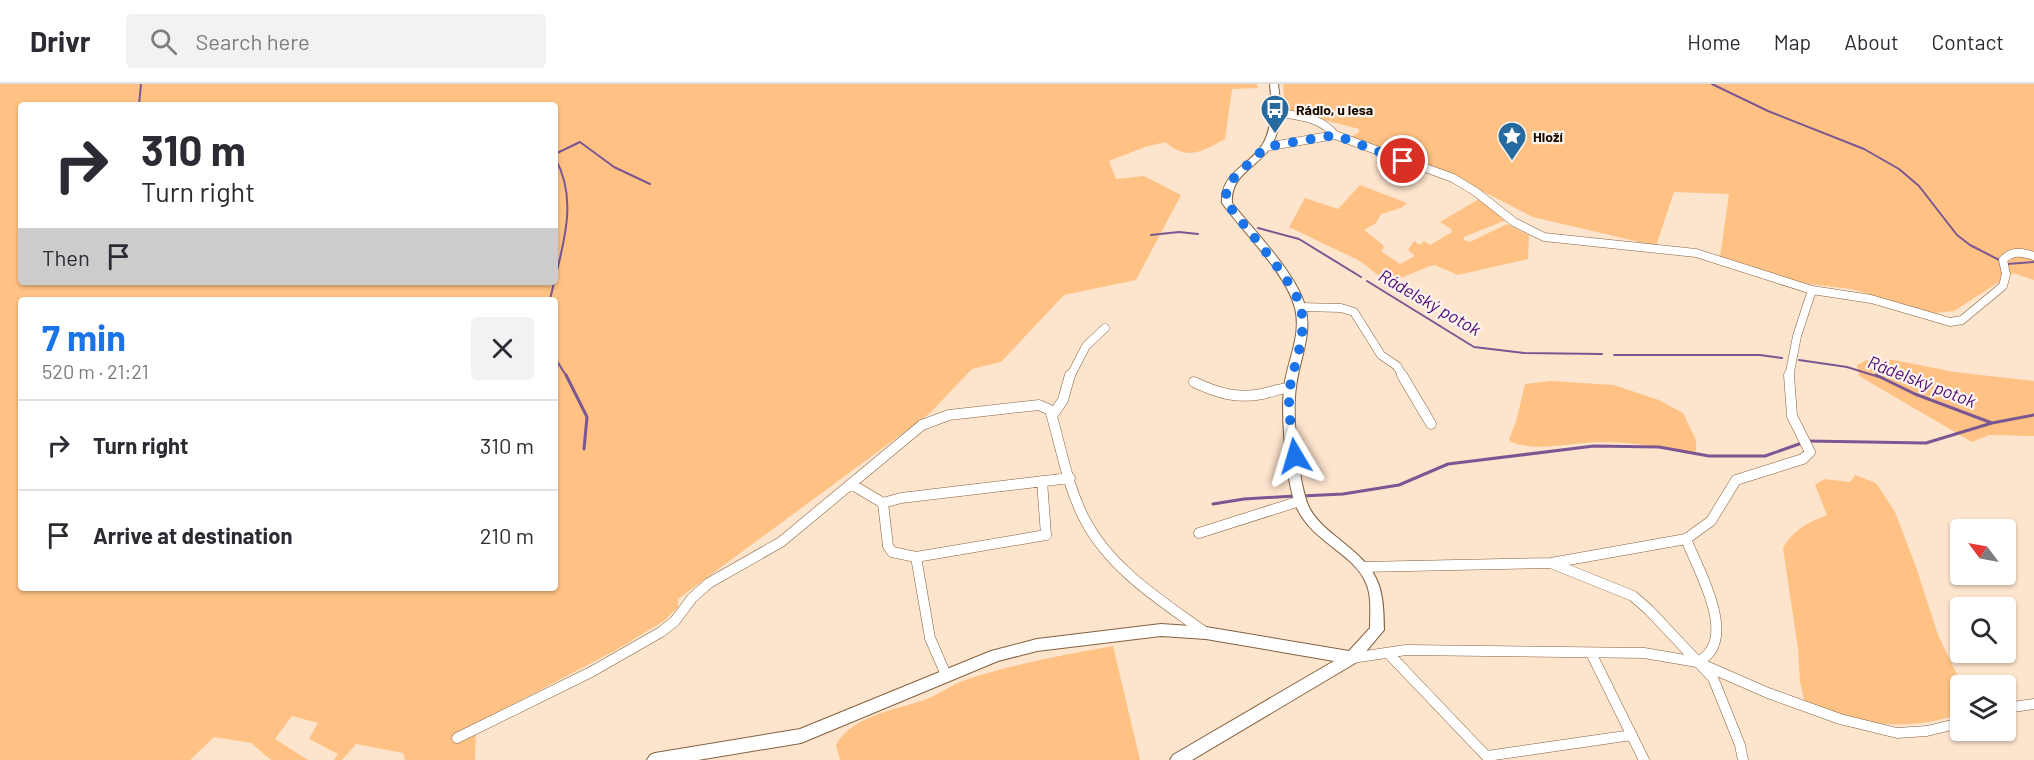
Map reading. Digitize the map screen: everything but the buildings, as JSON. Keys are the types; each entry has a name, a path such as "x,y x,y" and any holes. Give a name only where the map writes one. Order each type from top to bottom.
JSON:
{"street":[{"path":"1178,760 1352,658 1377,630 1377,602 1371,579 1362,567 1315,528 1306,517 1300,501 1290,412 1290,388 1303,330 1300,307 1283,276 1227,203 1225,197 1234,178 1266,147 1273,126 1274,84"},
{"path":"1274,112 1319,122 1332,129 1335,135"},
{"path":"1266,147 1335,135 1452,178 1476,192 1514,222 1544,237 1696,253 1812,290 1871,299 1950,322 1958,322 2003,286 2006,274 2003,260 2005,256 2015,252 2034,256"},
{"path":"1362,567 1551,563 1686,539 1706,528 1720,510 1736,480 1803,459 1810,452 1808,443 1797,428 1792,416 1790,362 1812,290"},
{"path":"1300,307 1341,308 1354,312 1381,355 1397,366 1431,424"},
{"path":"1052,416 1060,408 1073,369 1085,347 1095,334 1105,328"},
{"path":"1194,382 1227,398 1266,394 1282,387 1290,388"},
{"path":"457,738 591,672 661,632 675,621 692,598 709,583 782,542 922,425 949,415 1039,405 1050,410 1084,520 1104,550 1144,586 1206,633"},
{"path":"851,484 884,503 901,498 1070,478"},
{"path":"884,503 888,546 892,552 916,557 1046,535 1042,481"},
{"path":"1199,533 1300,501"},
{"path":"1686,539 1718,627 1713,650 1706,659 1697,663"},
{"path":"916,557 930,638 946,675"},
{"path":"1551,563 1633,596 1713,678 1740,745 1743,760"},
{"path":"655,760 801,736 996,655 1036,645 1161,630 1206,633 1352,658 1406,650 1655,654 1678,657 1697,663 1768,693 1840,719 1897,733 1927,731 1950,725"},
{"path":"1591,652 1644,760"},
{"path":"1388,653 1488,758 1632,735"},
{"path":"2016,707 2034,704"}],"shaded area":[{"path":"0,84 1257,84 1258,88 1232,89 1225,139 1216,144 1202,151 1188,153 1173,148 1165,142 1109,161 1116,179 1144,176 1181,195 1136,280 1064,295 1001,362 972,369 929,414 678,599 678,607 664,621 616,650 476,724 475,760 405,760 403,753 356,744 342,760 334,760 338,754 309,739 318,723 292,716 275,739 308,760 271,760 251,743 214,737 190,760 0,760"},
{"path":"1283,84 2034,84 2034,280 2013,273 1954,311 1935,313 1851,289 1801,283 1720,257 1729,194 1674,192 1656,246 1533,217 1445,172 1350,138 1359,132 1359,129 1285,110"},
{"path":"1360,185 1407,203 1401,208 1381,214 1376,223 1364,230 1383,245 1384,248 1381,251 1400,264 1415,256 1408,250 1414,241 1420,245 1424,241 1430,245 1452,232 1440,222 1479,199 1484,200 1506,220 1464,237 1464,240 1470,242 1507,224 1529,235 1528,259 1458,275 1435,265 1391,282 1383,279 1360,261 1289,227 1305,198 1338,209"},
{"path":"1867,360 1894,360 1954,372 2034,381 2034,436 1989,435 1972,442 1859,376 1857,365"},
{"path":"1551,381 1614,385 1659,400 1683,413 1696,440 1696,451 1689,454 1622,443 1598,442 1543,447 1511,442 1509,439 1516,422 1525,384"},
{"path":"1855,475 1876,483 1895,512 1938,635 1957,675 1950,675 1950,717 1919,723 1882,724 1845,716 1805,703 1800,682 1798,649 1783,548 1791,536 1802,527 1827,515 1815,485 1824,479 1850,482"},
{"path":"1113,646 1140,760 840,760 836,745 843,735 852,727 875,715 924,700 960,682 983,674 1038,660"}],"waterway":[{"path":"139,102 141,84"},
{"path":"1712,84 1768,111 1864,149 1899,169 1919,186 1957,235 1970,245 2007,264 2034,262"},
{"path":"558,153 580,142 614,167 650,184"},
{"path":"558,164 566,188 567,203 565,233 558,266"},
{"name":"Rádelský potok","path":"1258,228 1299,239 1361,277"},
{"name":"Rádelský potok","path":"1151,235 1179,232 1198,234"},
{"name":"Rádelský potok","path":"1367,281 1474,347 1524,353 1602,354"},
{"path":"551,297 553,285"},
{"name":"Rádelský potok","path":"1614,355 1760,355 1782,358"},
{"name":"Rádelský potok","path":"1799,360 1847,367 1879,377"},
{"path":"558,363 567,377"},
{"name":"Rádelský potok","path":"1876,375 1915,394 1992,423"},
{"path":"567,377 587,417 584,449"},
{"name":"Rádelský potok","path":"1992,423 2034,415"},
{"path":"1808,441 1926,443 1992,423"},
{"path":"1302,496 1343,494 1399,485 1448,464 1594,446 1659,447 1709,456 1765,456 1802,443"},
{"path":"1213,504 1244,499 1295,496"}],"place":[{"name":"Rádlo, u lesa","path":"1275,134"},
{"name":"Hloží","path":"1512,162"}],"route":[{"path":"1295,456 1290,388 1303,330 1300,307 1283,276 1227,203 1226,191 1234,178 1266,147 1335,135 1403,161"}]}
